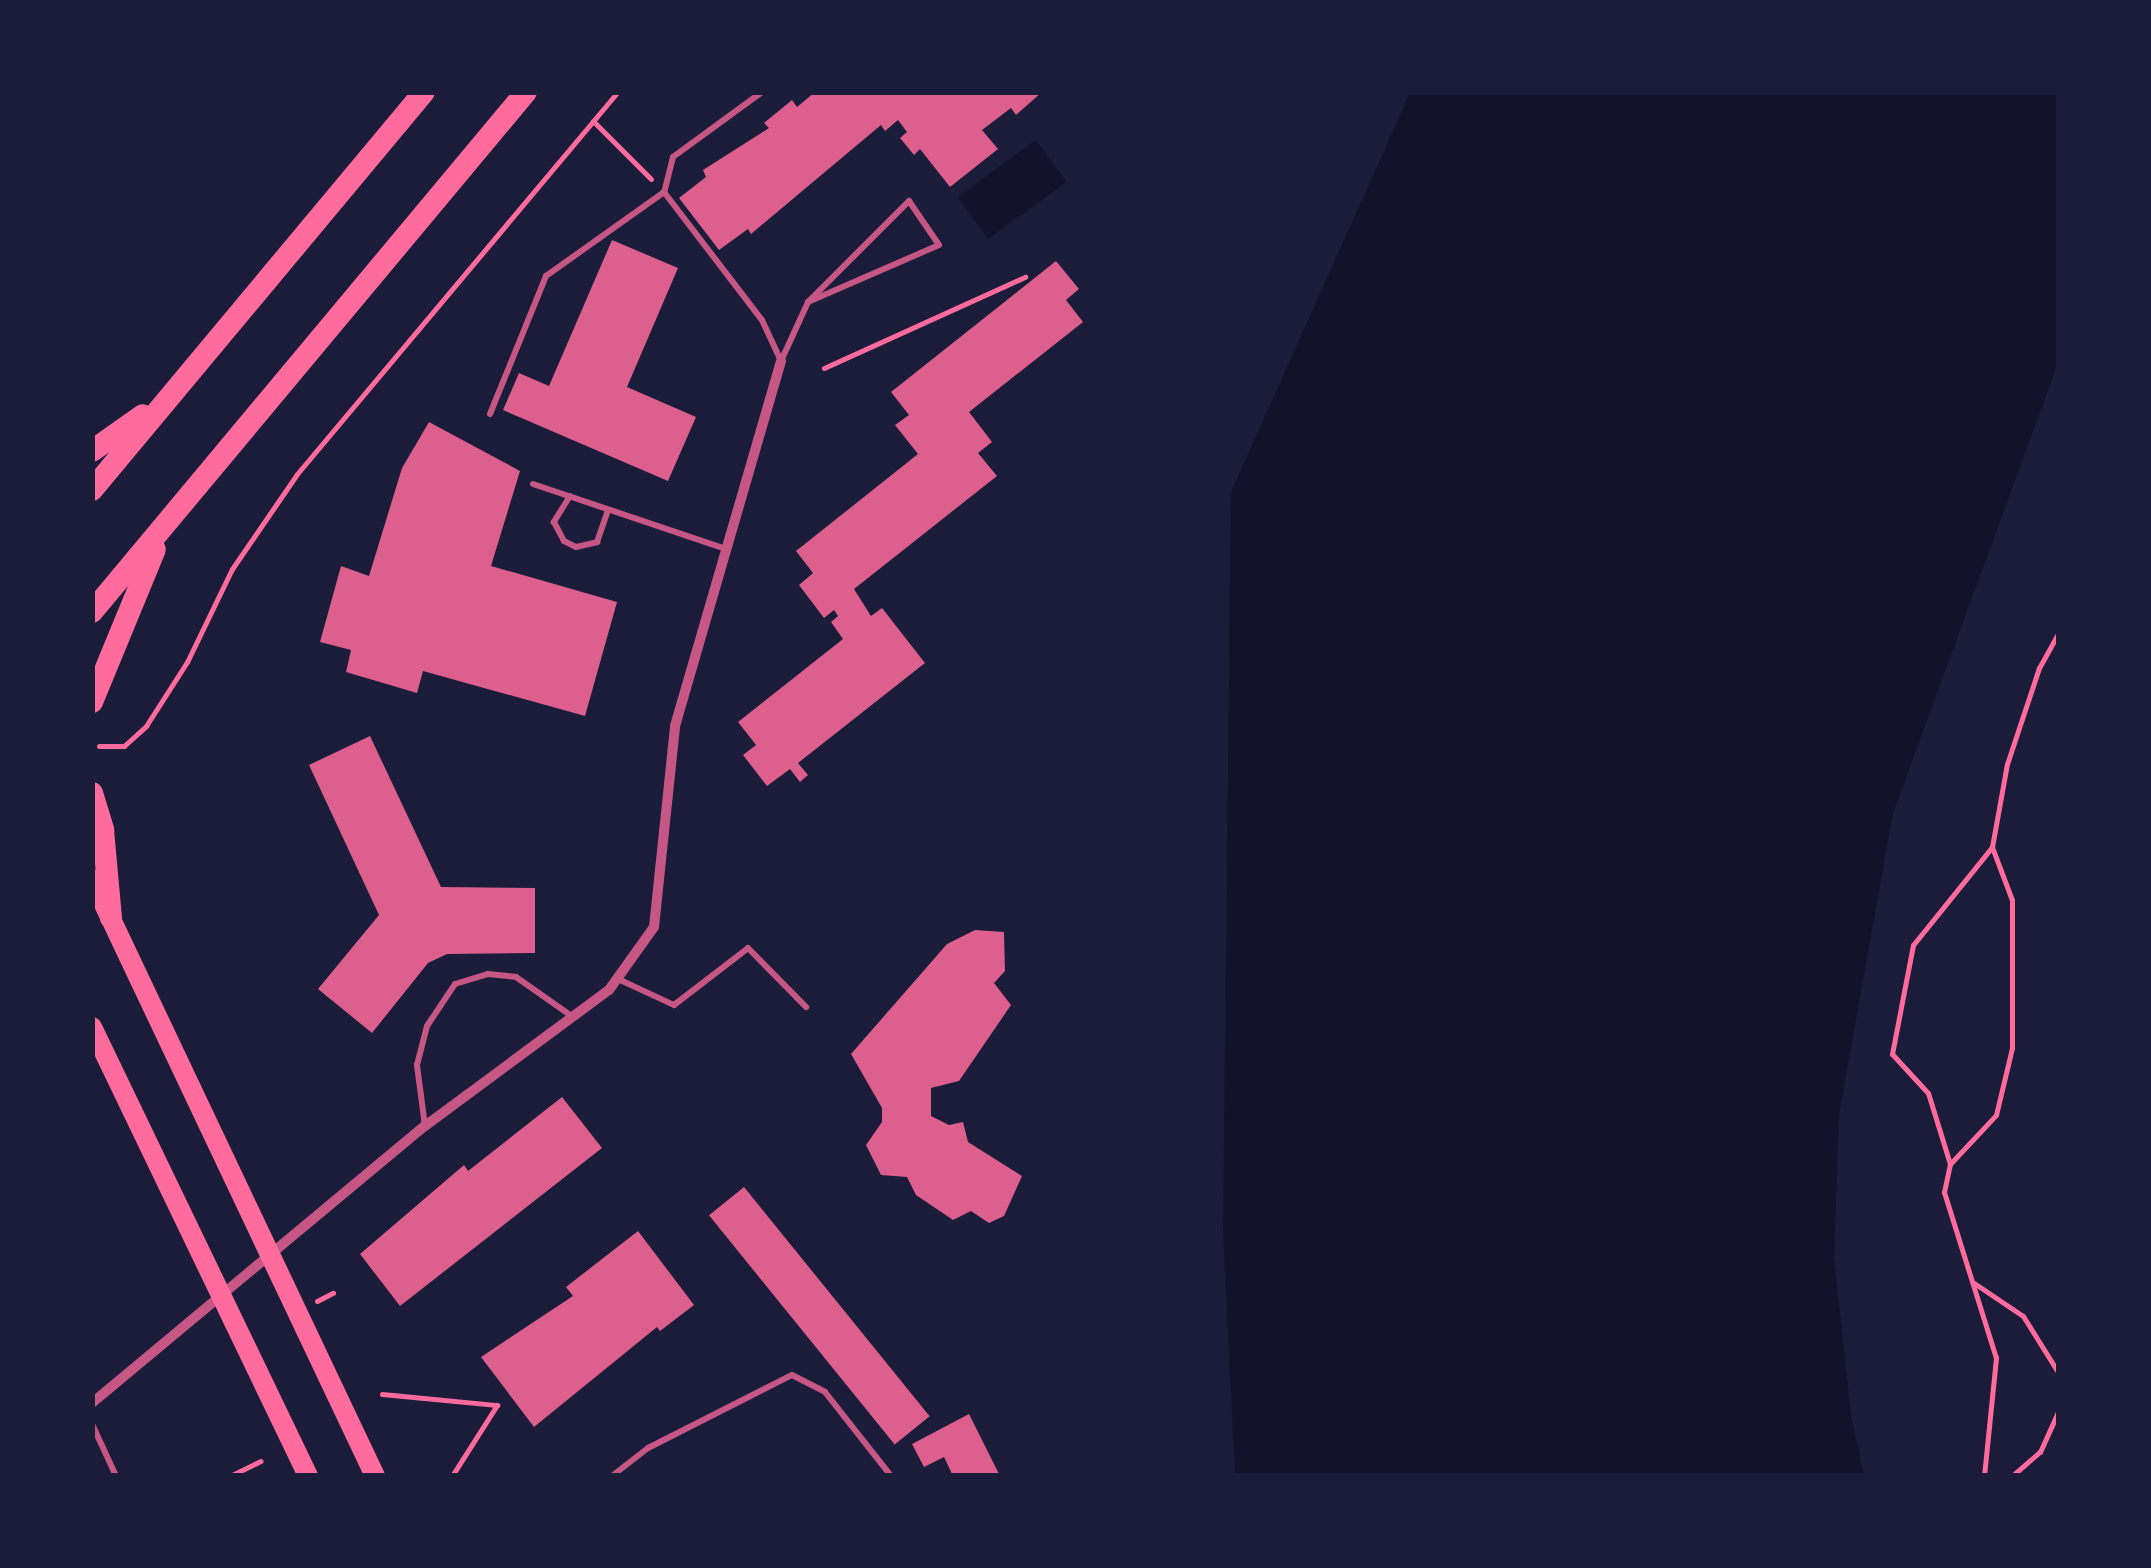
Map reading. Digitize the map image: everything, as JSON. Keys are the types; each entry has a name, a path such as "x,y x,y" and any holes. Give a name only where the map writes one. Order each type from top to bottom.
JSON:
{"main road":[{"path":"92,490 424,92"},
{"path":"92,612 526,92"},
{"path":"92,450 170,395"},
{"path":"92,702 164,528"},
{"path":"92,794 103,830 111,918"},
{"path":"92,879 374,1476"},
{"path":"92,1027 308,1476"}],"street":[{"path":"92,1403 425,1126 574,1018 617,979 654,927 675,726 781,361"}],"lane":[{"path":"490,414 546,276 664,192 673,158 762,92"},
{"path":"664,192 762,320 781,361"},
{"path":"781,361 808,302 909,201 940,246 808,302"},
{"path":"534,484 726,549"},
{"path":"570,496 554,522 564,541 576,547 597,542 608,510"},
{"path":"617,979 674,1004 748,948 806,1007"},
{"path":"425,1126 417,1065 427,1026 454,984 488,974 516,978 574,1018"},
{"path":"612,1476 648,1448 792,1375 824,1392 891,1476"},
{"path":"92,1424 116,1476"}],"path":[{"path":"99,746 124,746 146,726 187,662 232,569 297,474 618,92"},
{"path":"593,121 664,192"},
{"path":"824,368 1025,276"},
{"path":"1984,1476 1996,1358 1944,1192 1950,1164 1928,1092 1892,1054 1913,945 1992,847 2007,764 2039,668 2058,634"},
{"path":"1950,1164 1996,1115 2012,1048 2012,900 1992,847"},
{"path":"1972,1282 2024,1316 2058,1372"},
{"path":"317,1301 333,1292"},
{"path":"382,1394 497,1405 452,1476"},
{"path":"2012,1476 2040,1452 2058,1412"},
{"path":"230,1476 261,1461"}],"shaded area":[{"path":"1410,93 2058,93 2058,363 1893,813 1839,1114 1834,1257 1851,1416 1864,1475 1235,1475 1223,1231 1231,492"},
{"path":"1036,140 1067,182 988,239 958,197"}],"building":[{"path":"815,92 1042,92 1016,115 1011,108 982,130 998,149 950,187 920,149 914,155 900,138 907,132 898,120 885,131 881,125 751,234 748,229 719,250 679,198 706,177 703,170 769,128 764,123 792,100 797,107"},
{"path":"612,240 678,268 627,387 696,417 668,481 503,410 519,373 549,386"},
{"path":"1056,261 1079,289 1066,300 1083,322 969,412 992,442 978,453 997,476 854,589 871,616 882,608 925,663 798,763 808,775 800,782 790,769 767,786 743,755 756,745 738,722 843,639 831,622 838,616 834,610 824,618 799,585 813,573 796,551 918,454 895,425 909,415 891,392"},
{"path":"429,422 520,471 491,566 617,602 585,716 423,671 417,693 346,672 351,650 320,642 341,566 369,576 402,468"},
{"path":"370,736 441,887 535,888 535,953 447,954 428,963 372,1033 318,989 379,915 309,765"},
{"path":"975,930 1004,932 1005,971 994,983 1011,1005 959,1081 931,1088 931,1116 949,1125 963,1122 968,1142 1022,1176 1004,1216 989,1223 971,1211 953,1220 916,1195 907,1177 881,1175 866,1145 882,1122 882,1108 851,1054 947,944"},
{"path":"562,1097 602,1148 400,1306 360,1254 464,1165 468,1171"},
{"path":"744,1187 930,1416 895,1445 709,1215"},
{"path":"638,1231 694,1305 660,1331 657,1327 534,1427 481,1357 573,1296 566,1287"},
{"path":"969,1414 1000,1476 953,1476 944,1457 924,1467 912,1444"}]}
